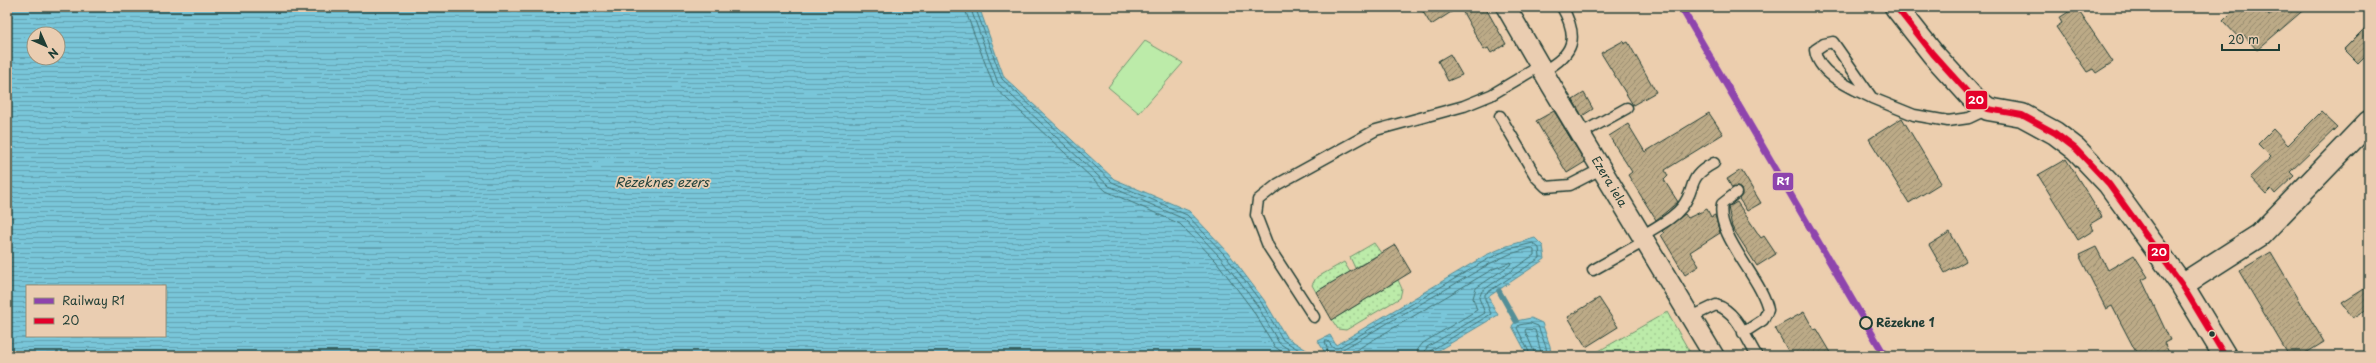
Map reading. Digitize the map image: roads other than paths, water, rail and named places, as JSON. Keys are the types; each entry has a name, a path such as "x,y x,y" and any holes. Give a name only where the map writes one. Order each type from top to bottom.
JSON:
{"street":[{"name":"Ezera iela","path":"1506,7 1580,134 1714,356"},
{"path":"1896,7 1933,54 1971,96 1988,109 2022,115 2055,134 2076,149 2109,184 2182,284 2225,356"},
{"path":"2182,284 2260,235 2369,122"}],"lane":[{"path":"1314,317 1268,246 1256,215 1258,200 1278,184 1376,130 1464,106 1491,95 1542,69 1552,66 1570,47 1573,37 1572,24 1562,7"},
{"path":"1872,98 1833,42 1824,44 1815,50 1816,60 1837,80 1872,98 1914,115 1948,121 1969,118 1988,109"},
{"path":"1580,134 1627,108"},
{"path":"1500,116 1536,177 1546,188 1570,185 1601,169"},
{"path":"1593,270 1669,220 1682,207 1699,171 1714,163"},
{"path":"1736,193 1722,204 1722,219 1729,237 1768,310 1763,320 1743,333"},
{"path":"1691,317 1716,305 1725,307 1757,356"}],"water":[{"name":"Rēzeknes ezers","path":"7,7 979,7 1004,77 1114,179 1189,211 1227,251 1264,300 1286,337 1316,356 10,356 7,354"},
{"path":"1535,238 1543,246 1545,259 1488,297 1498,315 1429,356 1316,356 1324,351 1318,341 1330,335 1336,345 1486,255 1507,246"},
{"path":"1531,318 1542,323 1550,346 1551,356 1528,356 1512,326 1516,321"}],"waterway":[{"path":"1499,291 1516,321"}],"rail line":[{"name":"R1","path":"1681,7 1885,356"}],"place":[{"name":"Rēzekne 1","path":"1866,323"}]}
